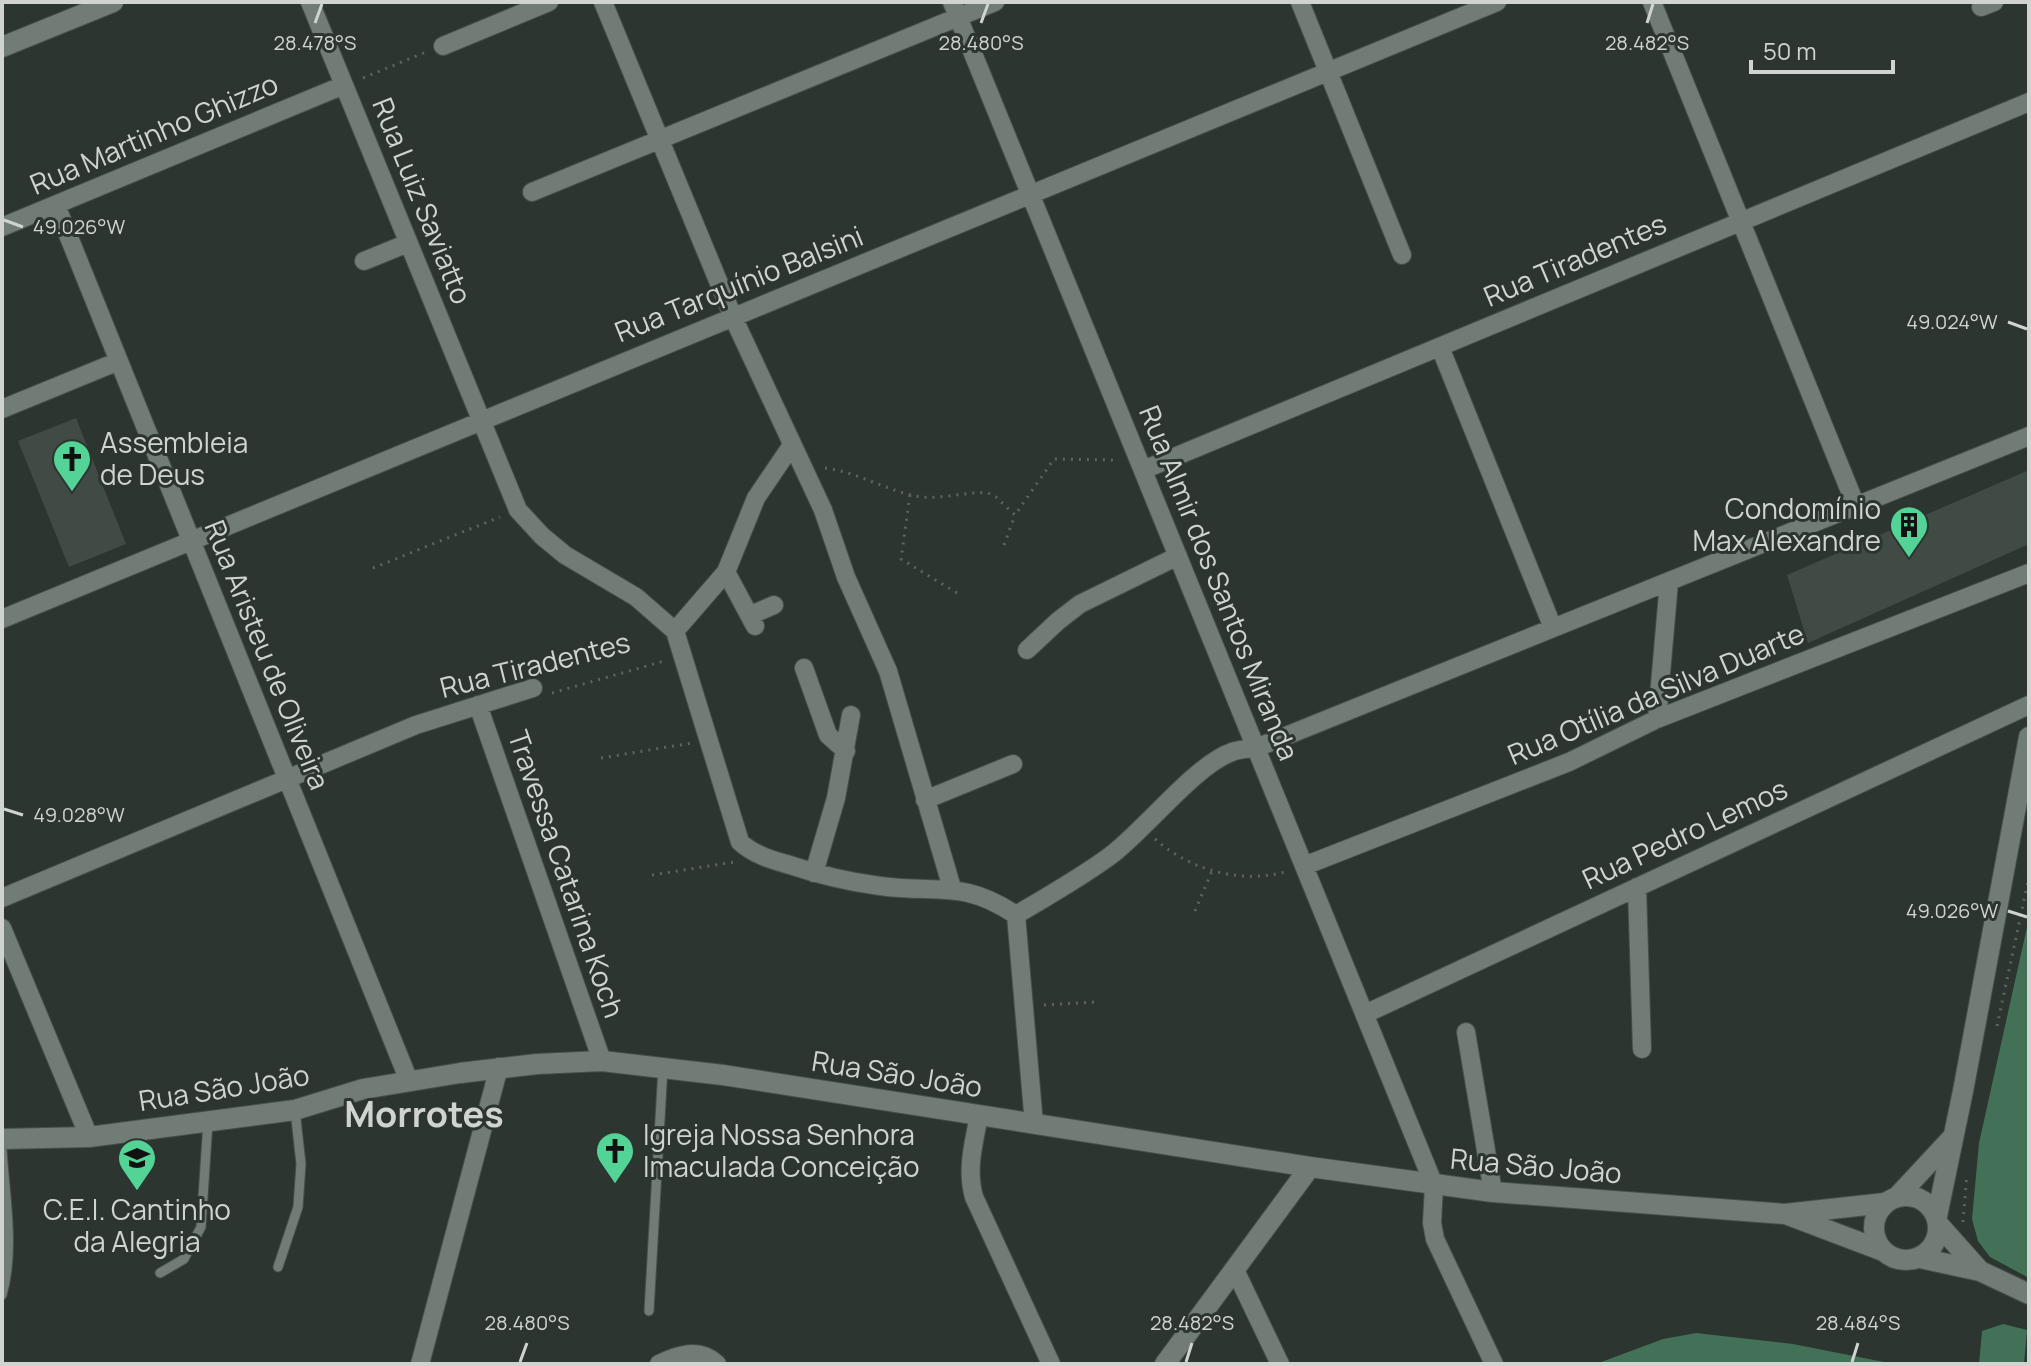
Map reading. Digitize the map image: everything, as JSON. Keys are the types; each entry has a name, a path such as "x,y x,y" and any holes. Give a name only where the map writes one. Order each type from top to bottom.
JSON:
{"main road":[{"path":"2,47 113,2"},
{"path":"1920,1258 1934,1245 2029,737"},
{"name":"Rua São João","path":"2,1139 89,1137 295,1110 363,1089 499,1067 602,1061 663,1067 1310,1167 1493,1192 1785,1214 1891,1200"},
{"path":"1953,1136 1874,1221 1877,1242 1883,1251 1900,1260 1920,1258 1988,1275 2029,1294"},
{"path":"1165,1364 1310,1167"},
{"path":"1891,1200 1916,1197 1924,1201 1938,1221 1988,1275"},
{"name":"Rua São João","path":"1785,1214 1883,1251"}],"street":[{"name":"Rua Luiz Saviatto","path":"310,2 518,510"},
{"path":"443,46 549,2"},
{"path":"603,2 733,317 823,510 846,577 888,671 952,888"},
{"path":"532,192 955,10 995,2"},
{"path":"1300,2 1402,255"},
{"name":"Rua Tarquínio Balsini","path":"2,619 1497,2"},
{"path":"1652,2 1856,506"},
{"name":"Rua Almir dos Santos Miranda","path":"955,10 1434,1185"},
{"name":"Rua Martinho Ghizzo","path":"2,227 344,85"},
{"name":"Rua Tiradentes","path":"1141,466 1440,347 2029,102"},
{"name":"Rua Aristeu de Oliveira","path":"56,205 409,1081"},
{"path":"364,261 408,243"},
{"path":"1440,347 1553,628"},
{"path":"2,409 119,361"},
{"path":"1016,915 1082,876 1144,828 1217,759 1233,751 1256,748 2029,436"},
{"path":"675,631 726,572 756,498 792,445"},
{"path":"518,510 565,555 636,597 675,631 737,835 747,849 814,873 881,886 952,888 995,901 1016,915"},
{"path":"1027,650 1080,604 1178,556"},
{"path":"726,572 753,620 774,605"},
{"name":"Rua Otília da Silva Duarte","path":"1304,866 1569,762 1657,719 2029,573"},
{"path":"1657,719 1669,582"},
{"path":"804,668 828,735 846,751"},
{"name":"Rua Tiradentes","path":"2,898 416,725 533,688"},
{"name":"Travessa Catarina Koch","path":"478,705 602,1061"},
{"name":"Rua Pedro Lemos","path":"1365,1014 2029,705"},
{"path":"814,873 836,798 851,715"},
{"path":"925,800 1013,764"},
{"path":"1637,887 1642,1049"},
{"path":"1016,915 1034,1124"},
{"path":"2,928 89,1137"},
{"path":"1466,1032 1493,1192"},
{"path":"420,1364 499,1067"},
{"path":"979,1115 970,1167 974,1197 1051,1364"},
{"path":"1434,1185 1432,1223 1435,1239 1494,1364"},
{"path":"1235,1270 1280,1364"},
{"path":"659,1364 685,1354 698,1354 717,1364"}],"lane":[{"path":"649,1311 663,1067"},
{"path":"278,1267 298,1207 301,1164 295,1110"},
{"path":"160,1273 184,1259 201,1227 208,1120"},
{"path":"2,1150 7,1217 6,1280 2,1295"}],"path":[{"path":"344,85 443,46"},
{"path":"1004,545 1015,515 1054,459 1141,466"},
{"path":"801,464 859,475 910,495 931,497 988,493 1015,515"},
{"path":"910,495 901,559 957,593"},
{"path":"373,568 518,510"},
{"name":"Rua Tiradentes","path":"533,688 544,696 683,655"},
{"path":"601,758 708,740"},
{"path":"1144,828 1164,846 1212,871 1262,877 1304,866"},
{"path":"652,875 739,861 747,849"},
{"path":"1195,911 1212,871"},
{"path":"1996,1031 2029,877"},
{"path":"1024,1006 1096,1002"},
{"path":"1966,1233 1963,1221 1967,1173"}],"green space":[{"path":"2029,918 2029,1278 1990,1257 1978,1241 1972,1219 1979,1143"},
{"path":"2003,1324 2027,1330 2024,1364 1979,1364 1982,1331"},
{"path":"1696,1333 1793,1344 1894,1364 1596,1364 1663,1339"}],"building":[{"name":"Assembleia de Deus","path":"76,418 126,544 69,567 18,441"},
{"name":"Condomínio Max Alexandre","path":"2029,470 2029,544 1808,643 1787,575"}],"place":[{"name":"Assembleia de Deus","path":"72,493"},
{"name":"Condomínio Max Alexandre","path":"1909,559"},
{"name":"Igreja Nossa Senhora Imaculada Conceição","path":"615,1185"},
{"name":"C.E.I. Cantinho da Alegria","path":"137,1192"}],"district":[{"name":"Morrotes","path":"424,1114"}]}
